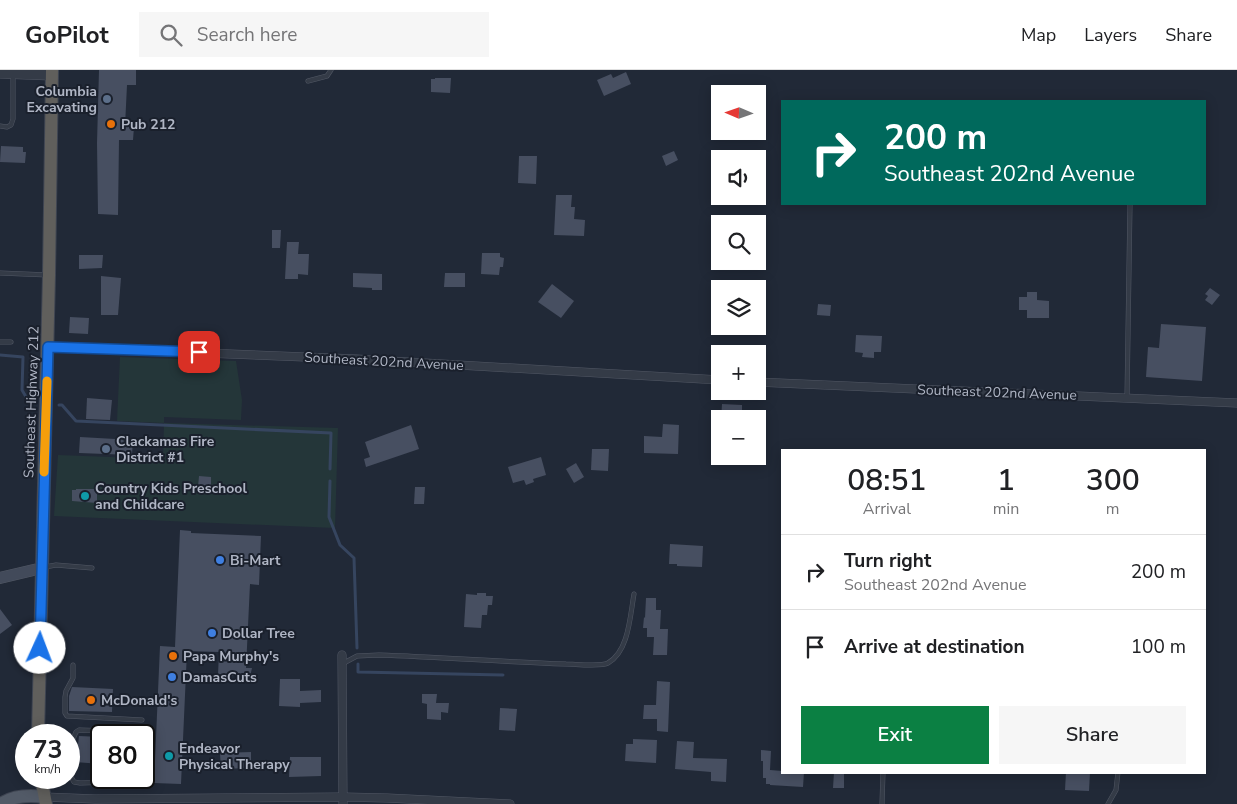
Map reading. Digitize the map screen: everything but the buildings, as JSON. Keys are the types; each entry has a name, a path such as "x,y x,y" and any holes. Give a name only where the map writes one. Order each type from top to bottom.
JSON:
{"highway":[{"name":"Southeast Highway 212","path":"38,724 48,347 52,72"}],"main road":[{"path":"0,578 42,568"},
{"path":"1,804 14,798 30,795 45,800"}],"street":[{"path":"0,73 52,72"},
{"name":"Southeast 202nd Avenue","path":"48,347 356,359 711,379"},
{"name":"Southeast 202nd Avenue","path":"766,382 1237,402"},
{"path":"342,655 342,801"},
{"path":"45,800 60,798 135,801 342,801 387,798 510,804"}],"lane":[{"path":"308,81 327,76 331,70"},
{"path":"0,126 11,125 13,119 13,74"},
{"path":"1127,398 1130,205"},
{"path":"0,273 49,275"},
{"path":"0,342 11,342"},
{"path":"42,568 56,565 92,568"},
{"path":"342,664 357,656 379,655 530,663 607,664 617,656 625,643 634,594"},
{"path":"73,665 73,678 65,697 65,713 67,716 142,720"},
{"path":"882,804 884,774"},
{"path":"1108,804 1116,790 1118,774"}],"shaded area":[{"path":"120,357 236,361 242,400 241,420 164,417 164,423 117,421"},
{"path":"164,423 338,428 335,528 54,516 58,455 163,459"}],"waterway":[{"path":"0,355 23,357 22,390 29,402 33,402"},
{"path":"59,405 62,405 76,421 331,433 330,469"},
{"path":"330,481 329,517 340,545 354,558 357,648"},
{"path":"358,664 358,672 503,675"}],"slow traffic":[{"path":"44,472 47,381"}],"place":[{"name":"Columbia Excavating","path":"107,99"},
{"name":"Pub 212","path":"111,124"},
{"name":"Clackamas Fire District #1","path":"106,449"},
{"name":"Country Kids Preschool and Childcare","path":"85,496"},
{"name":"Bi-Mart","path":"220,560"},
{"name":"Dollar Tree","path":"212,633"},
{"name":"Papa Murphy's","path":"173,656"},
{"name":"DamasCuts","path":"172,677"},
{"name":"McDonald's","path":"91,700"},
{"name":"Endeavor Physical Therapy","path":"169,756"}],"route":[{"path":"40,648 48,347 199,352"}]}
